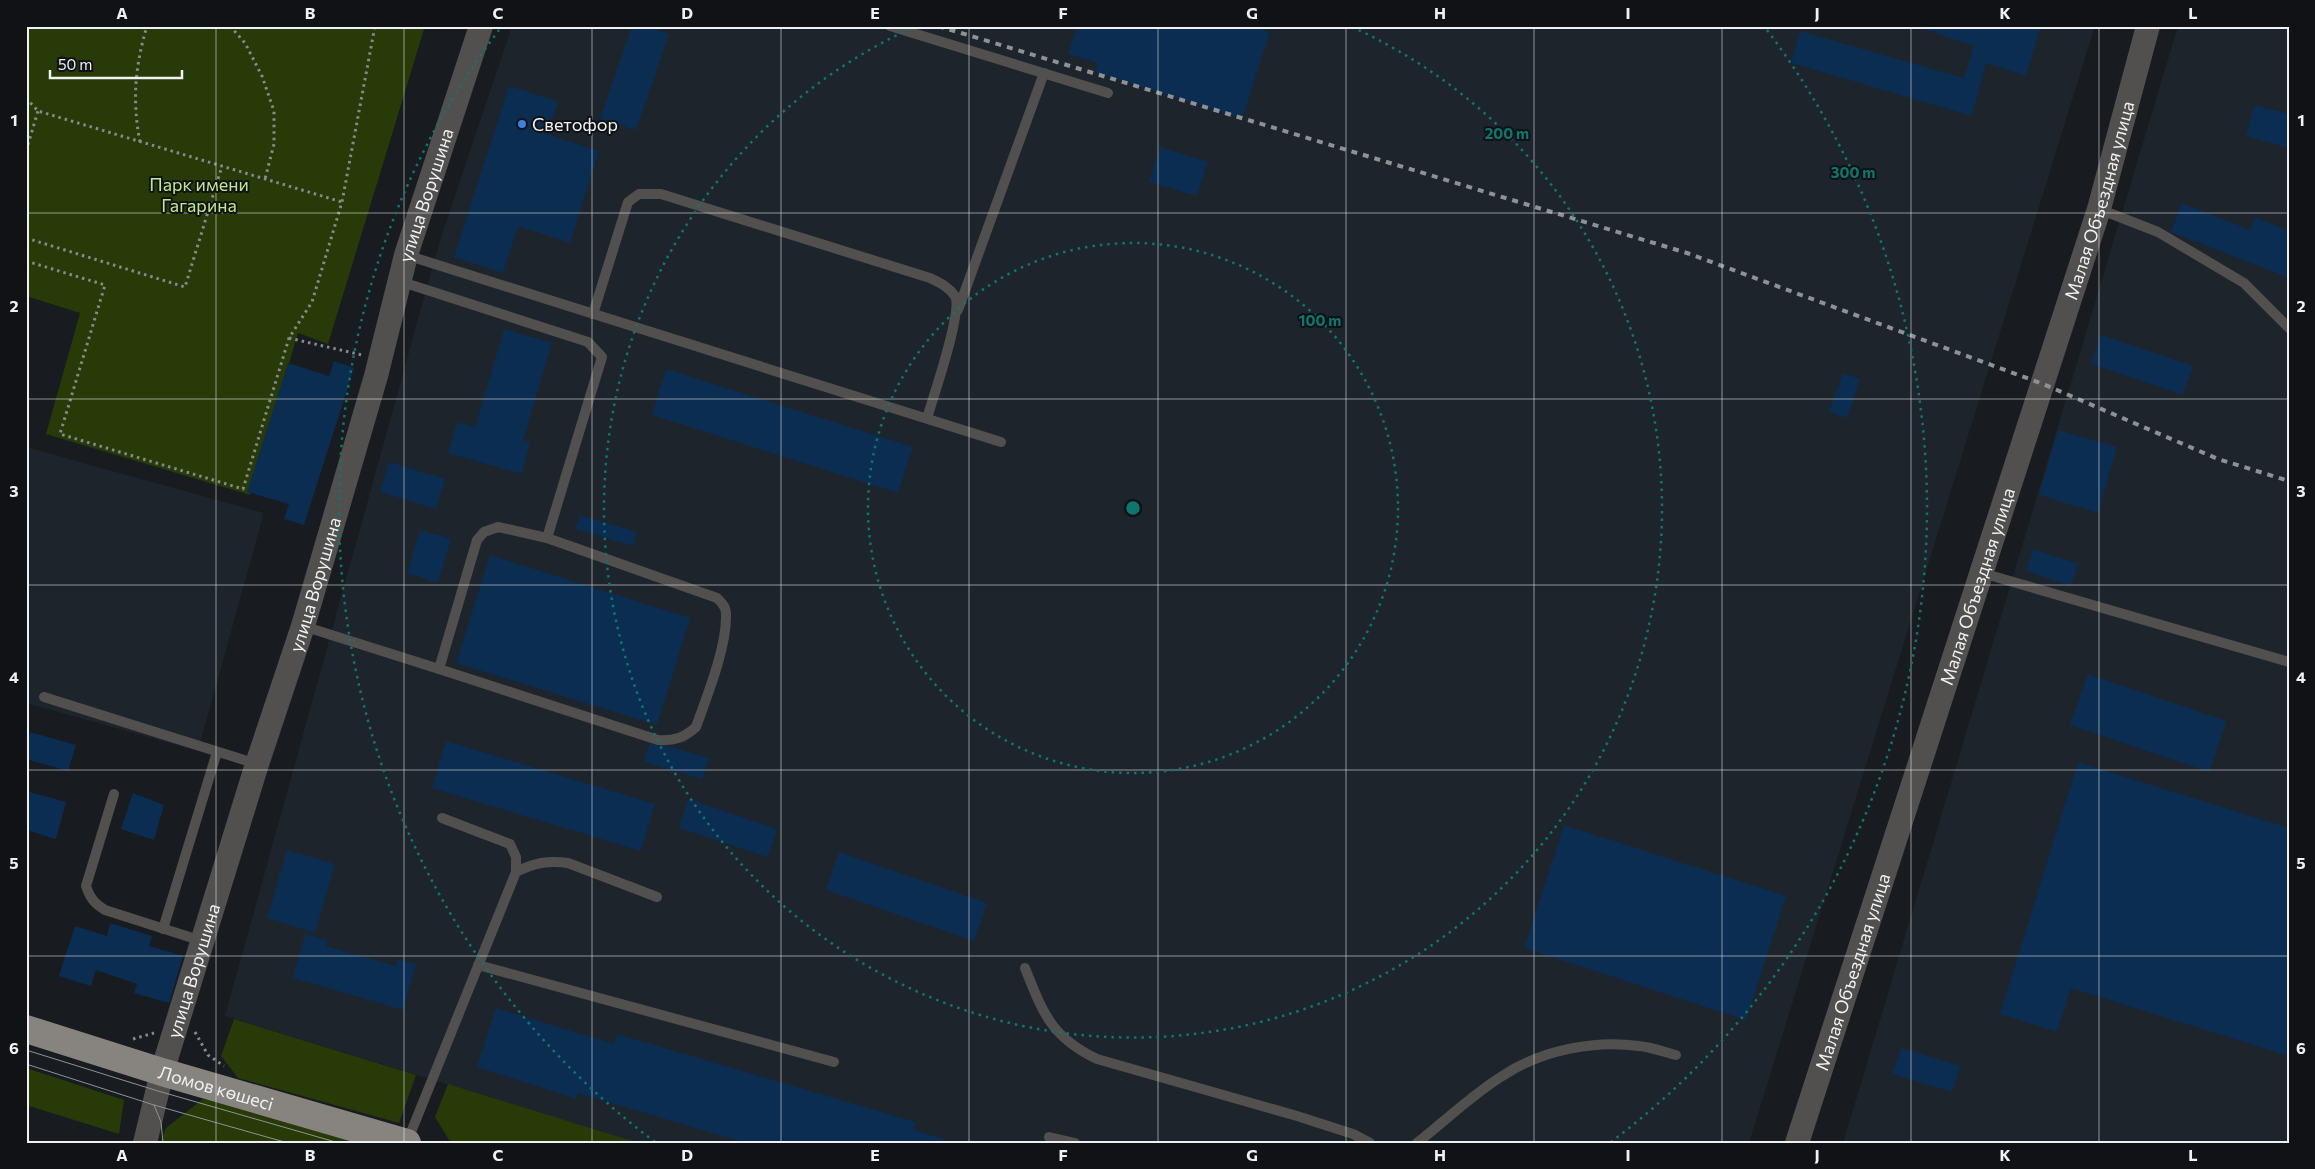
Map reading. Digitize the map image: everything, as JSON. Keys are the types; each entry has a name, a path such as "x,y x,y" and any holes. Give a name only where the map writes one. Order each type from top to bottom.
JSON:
{"main road":[{"name":"Ломов көшесі","path":"26,1029 162,1072 407,1143"}],"street":[{"name":"улица Ворушина","path":"145,1143 162,1072 257,764 302,626 380,360 406,255 481,26"},
{"name":"Малая Объездная улица","path":"1797,1143 2099,209 2148,26"}],"lane":[{"path":"890,26 1108,93"},
{"path":"927,418 956,316 1044,73"},
{"path":"593,314 628,202 639,194 661,194 930,278 946,286 956,298 956,316"},
{"path":"2099,209 2158,232 2244,283 2289,328"},
{"path":"406,255 1001,442"},
{"path":"399,281 588,342 597,350 602,358 548,538"},
{"path":"302,626 658,740 673,741 688,735 696,727 719,658 726,614 724,606 717,598 548,538 498,527 484,532 477,540 438,669"},
{"path":"1982,573 2289,662"},
{"path":"44,697 257,764"},
{"path":"162,929 217,752"},
{"path":"114,794 86,886 90,896 96,904 105,910 203,942"},
{"path":"407,1143 516,872 516,856 510,844 442,818"},
{"path":"516,872 538,863 553,861 568,863 657,897"},
{"path":"478,965 834,1062"},
{"path":"1025,968 1039,1004 1058,1032 1074,1048 1097,1059 1297,1116 1353,1134 1370,1143"},
{"path":"1417,1143 1503,1075 1529,1062 1566,1049 1605,1044 1639,1046 1676,1055"},
{"path":"1049,1137 1075,1143"}],"path":[{"path":"140,142 135,114 135,81 146,26"},
{"path":"230,26 246,42 262,76 274,111 274,144 265,179"},
{"path":"26,261 105,285 60,434 243,490 290,338 312,302 342,202 375,26"},
{"path":"26,98 38,111 342,202"},
{"path":"26,151 38,111"},
{"path":"26,238 185,287 222,166"},
{"path":"290,338 380,360"},
{"path":"128,1040 154,1033 161,1028"},
{"path":"191,1029 197,1034 208,1055 230,1070"}],"shaded area":[{"path":"512,26 2095,26 1749,1143 639,1143 225,1016 440,240"},
{"path":"2178,26 2289,26 2289,1143 1843,1143"},
{"path":"26,447 264,513 198,751 26,703"}],"green space":[{"name":"Парк имени Гагарина","path":"26,26 425,26 328,344 298,333 250,495 46,434 80,313 26,296"},
{"path":"234,1019 416,1075 399,1123 238,1078 221,1056"},
{"path":"26,1068 124,1100 119,1134 26,1105"},
{"path":"448,1084 639,1143 457,1143 449,1140 435,1117"},
{"path":"203,1099 273,1112 378,1143 160,1143 166,1128"}],"building":[{"path":"632,26 645,26 669,34 636,130 600,119"},
{"path":"1077,26 1253,26 1270,32 1242,119 1095,72 1098,63 1068,54"},
{"path":"1924,26 2041,26 2026,76 1986,63 1972,116 1791,63 1800,31 1964,78 1974,46 1923,29"},
{"path":"509,86 558,101 547,134 599,151 570,243 518,226 503,273 454,257"},
{"path":"2254,105 2289,114 2289,148 2246,136"},
{"path":"1160,147 1208,162 1197,196 1149,182"},
{"path":"2182,203 2250,230 2255,217 2289,231 2289,278 2171,232"},
{"path":"504,329 552,343 523,440 530,442 522,474 448,453 457,422 475,427"},
{"path":"2101,335 2193,366 2183,395 2091,364"},
{"path":"334,361 354,368 304,525 284,519 289,504 247,492 288,363 329,376"},
{"path":"666,369 913,447 898,493 652,415"},
{"path":"1843,373 1860,379 1847,418 1829,412"},
{"path":"2058,430 2117,447 2098,513 2039,495"},
{"path":"389,462 445,479 436,509 380,492"},
{"path":"580,515 637,532 633,546 575,529"},
{"path":"420,530 451,539 438,583 407,573"},
{"path":"2033,549 2078,564 2071,586 2026,571"},
{"path":"490,555 690,618 657,725 456,663"},
{"path":"2088,674 2226,721 2209,772 2070,725"},
{"path":"30,732 76,745 68,771 26,759 26,746"},
{"path":"446,741 655,804 641,851 432,788"},
{"path":"649,744 671,747 709,758 702,779 644,762"},
{"path":"2078,762 2289,828 2289,1056 2071,988 2057,1032 2000,1014"},
{"path":"26,791 66,802 56,839 26,830"},
{"path":"133,793 164,805 154,840 121,829"},
{"path":"688,799 777,829 768,857 679,828"},
{"path":"1564,825 1786,896 1746,1020 1524,948"},
{"path":"287,850 335,864 315,933 267,918"},
{"path":"839,852 987,903 974,941 826,890"},
{"path":"110,923 152,936 149,946 183,956 169,1003 134,993 137,984 96,970 91,986 59,976 75,926 107,936"},
{"path":"305,934 327,940 326,946 396,966 398,959 416,964 403,1010 293,978"},
{"path":"496,1008 614,1044 617,1034 916,1122 914,1130 944,1139 944,1143 746,1143 578,1093 577,1099 477,1067"},
{"path":"1901,1048 1960,1066 1952,1092 1892,1074"}],"tram line":[{"path":"26,1050 158,1091 339,1143"},
{"path":"26,1064 154,1105 288,1143"},
{"path":"154,1105 161,1122 163,1143"}],"railway":[{"path":"938,26 1687,253 2043,384 2218,459 2289,481"}],"place":[{"name":"Светофор","path":"522,124"}]}
